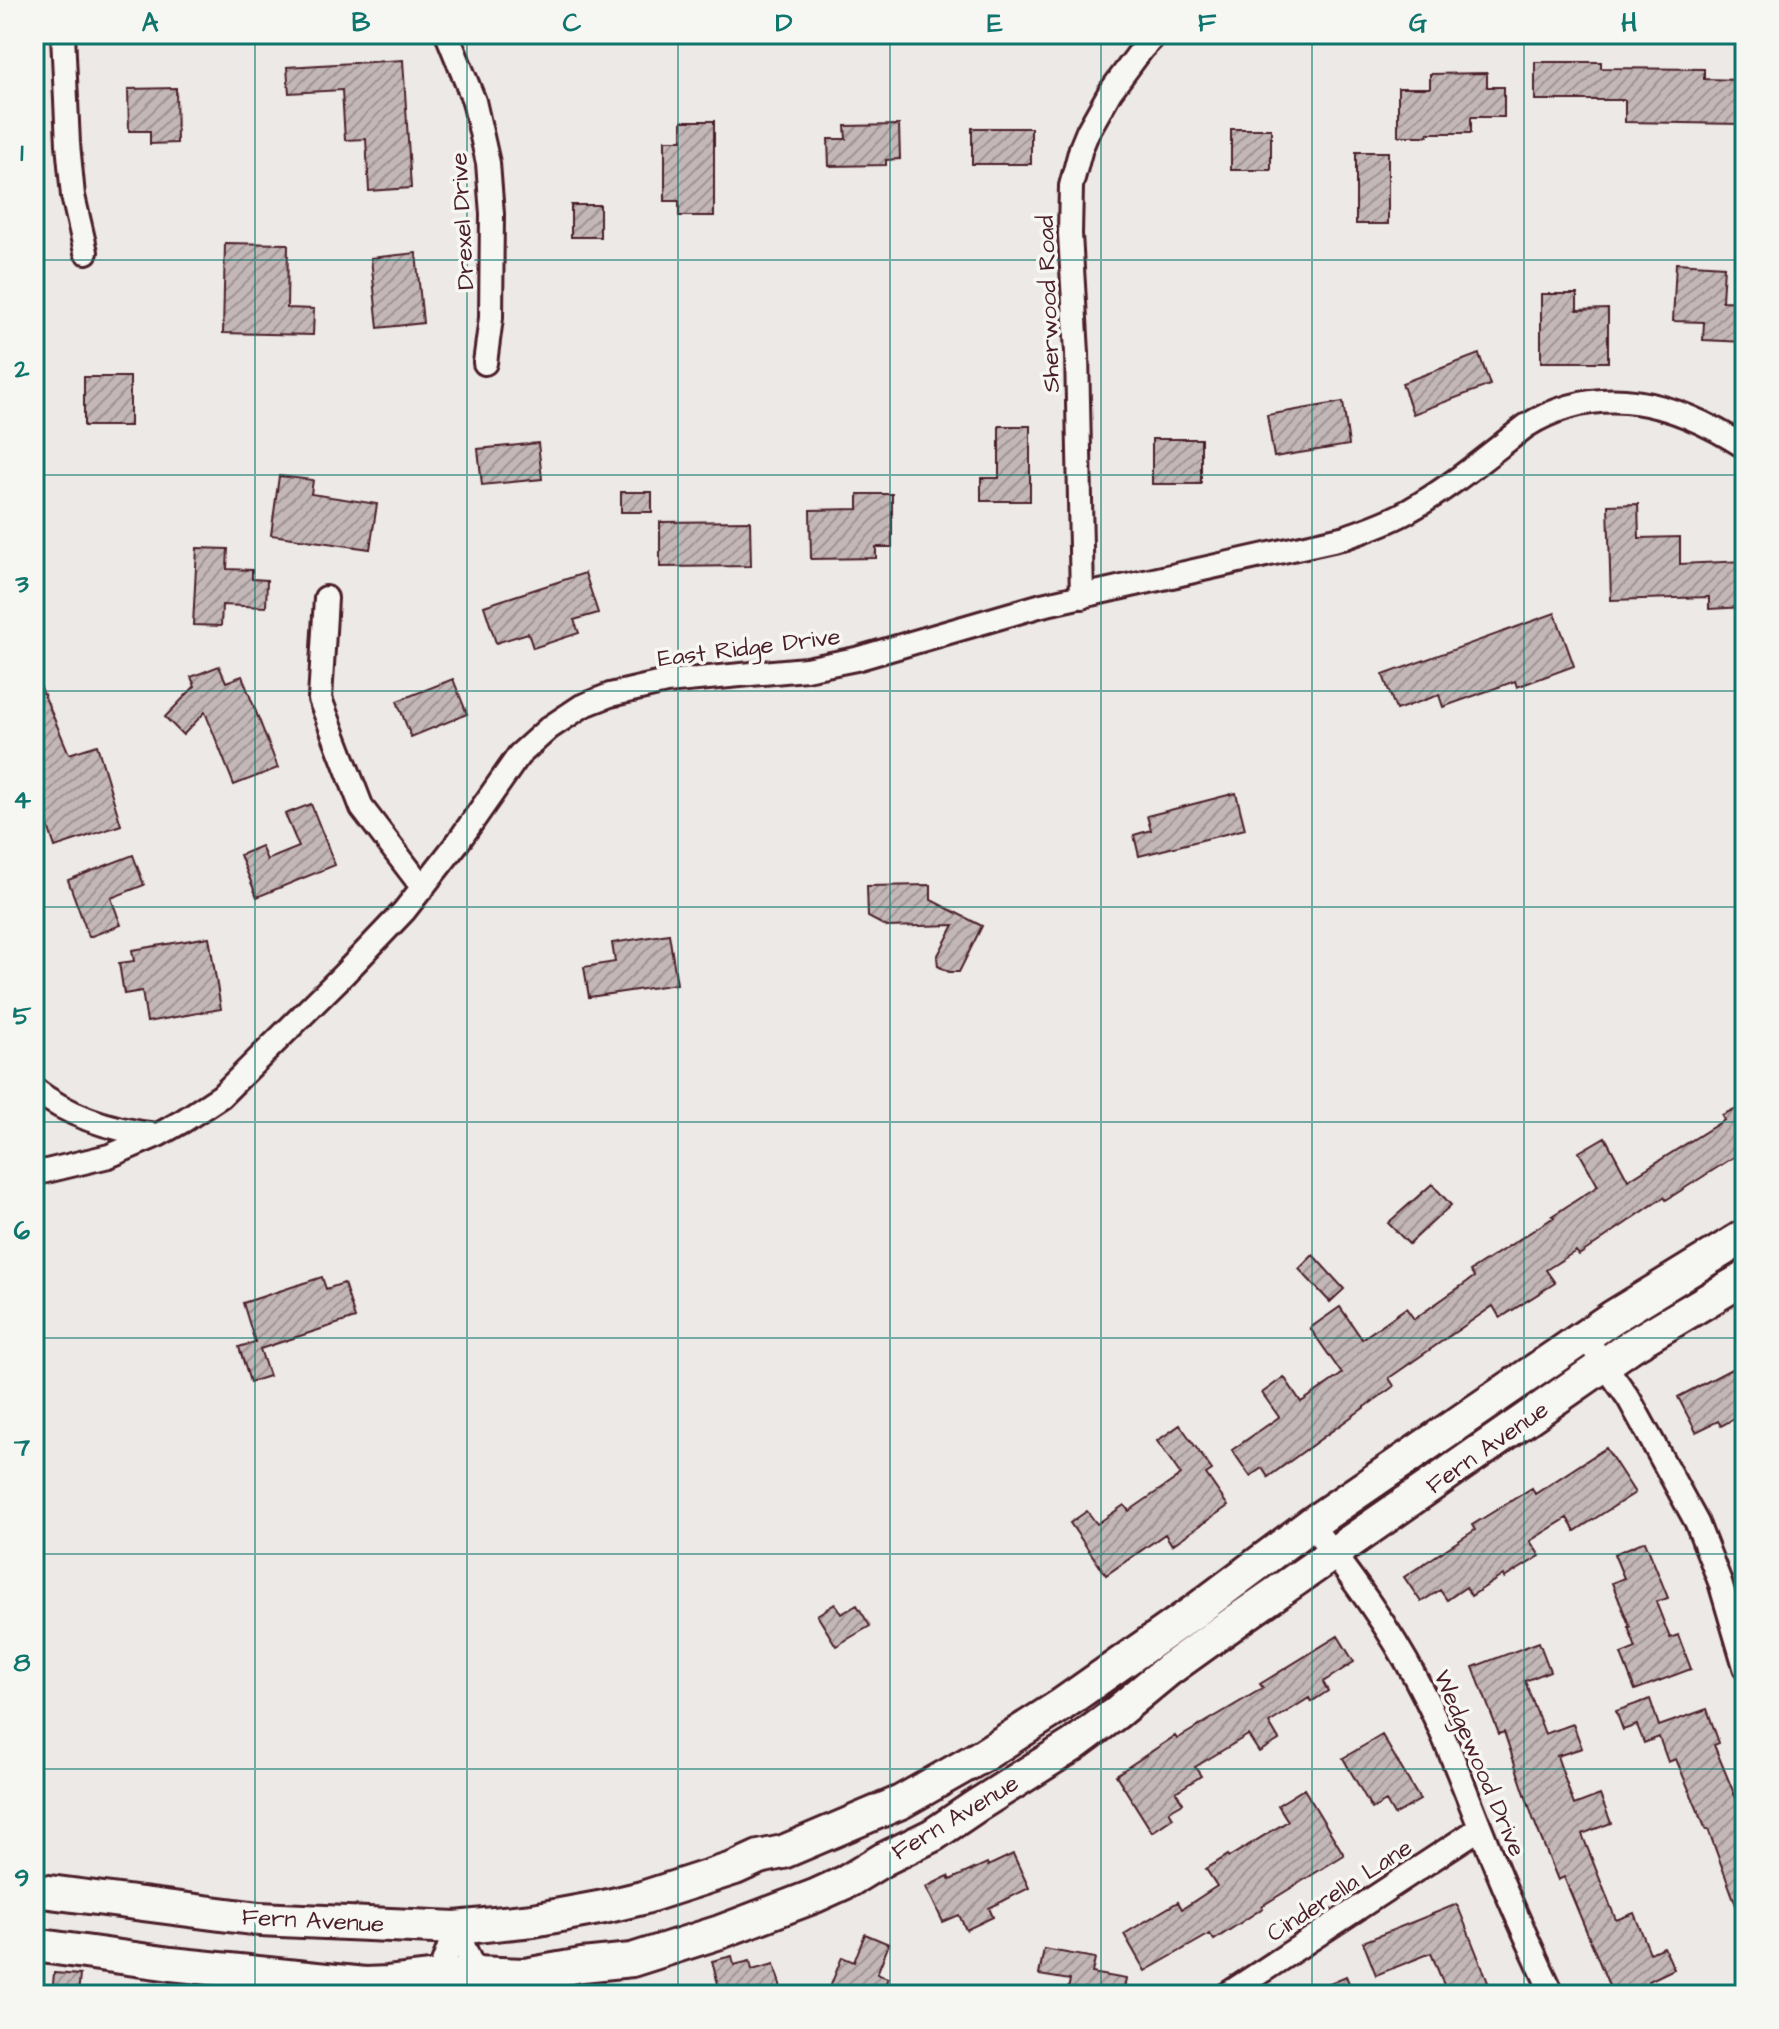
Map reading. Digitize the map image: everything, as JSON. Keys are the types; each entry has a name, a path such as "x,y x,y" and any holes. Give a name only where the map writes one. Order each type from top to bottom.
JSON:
{"street":[{"path":"63,34 73,196 86,252"},
{"name":"Drexel Drive","path":"447,34 474,101 488,163 492,214 491,318 485,363"},
{"name":"Sherwood Road","path":"1082,597 1071,186 1088,131 1110,92 1156,34"},
{"name":"East Ridge Drive","path":"34,1174 109,1156 158,1135 221,1096 404,911 458,842 519,755 549,728 582,706 610,695 666,682 806,669 856,659 1042,605 1346,537 1412,509 1445,488 1526,426 1571,405 1605,399 1674,411 1725,433 1745,447"},
{"path":"326,598 320,699 362,808 423,888"},
{"path":"34,1089 60,1107 96,1123 135,1133 158,1135"},
{"name":"Fern Avenue","path":"34,1890 259,1919 456,1928 533,1920 604,1907 642,1898 735,1868 759,1857 783,1852 901,1802 982,1756 1060,1706 1311,1524 1613,1317 1745,1236"},
{"name":"Fern Avenue","path":"34,1945 171,1964 365,1984 439,1986 476,1984 582,1965 632,1960 720,1932 848,1881 933,1835 1073,1745 1168,1670 1631,1346 1745,1278"},
{"path":"1585,1337 1648,1432 1697,1523 1720,1582 1745,1667"},
{"name":"Wedgewood Drive","path":"1311,1524 1398,1646 1417,1680 1445,1737 1480,1828 1553,1995"},
{"name":"Cinderella Lane","path":"1226,1995 1480,1828"},
{"path":"456,1928 476,1984"},
{"path":"439,1986 456,1928"}],"building":[{"path":"403,60 411,188 369,191 366,139 345,140 342,90 289,93 287,67"},
{"path":"1535,62 1601,62 1601,68 1704,69 1704,79 1740,80 1740,124 1625,122 1625,100 1535,100"},
{"path":"1487,73 1487,87 1504,87 1504,117 1471,117 1471,133 1398,136 1398,88 1430,88 1430,74"},
{"path":"176,88 177,143 150,144 150,131 129,131 128,89"},
{"path":"682,121 714,121 714,216 679,216 679,201 665,201 665,140 682,140"},
{"path":"899,125 900,159 886,160 886,165 829,166 828,139 846,139 845,126"},
{"path":"972,128 1031,128 1031,164 972,164"},
{"path":"1231,129 1271,129 1271,170 1231,170"},
{"path":"1356,152 1388,152 1388,224 1356,224"},
{"path":"571,205 600,205 600,237 571,237"},
{"path":"225,243 288,244 287,308 314,309 313,335 223,333"},
{"path":"416,253 423,323 378,328 371,258"},
{"path":"1676,263 1724,266 1722,301 1745,302 1745,342 1703,340 1704,322 1673,321"},
{"path":"1541,294 1577,294 1577,310 1608,309 1608,362 1541,362"},
{"path":"1479,354 1490,385 1413,414 1402,383"},
{"path":"84,377 130,377 130,426 84,426"},
{"path":"1343,402 1349,445 1274,457 1267,415"},
{"path":"999,426 1030,426 1030,501 981,501 981,478 999,478"},
{"path":"1152,439 1201,439 1201,484 1152,484"},
{"path":"538,443 542,479 482,485 478,449"},
{"path":"279,476 313,480 311,494 377,504 370,549 271,535"},
{"path":"621,492 652,492 652,512 621,512"},
{"path":"858,494 892,494 892,547 876,547 876,558 811,559 810,510 858,509"},
{"path":"1638,504 1639,538 1680,537 1680,564 1745,561 1745,607 1709,609 1709,597 1611,600 1608,505"},
{"path":"750,521 751,566 660,567 660,522"},
{"path":"197,548 228,549 227,569 252,570 252,579 267,580 266,607 222,605 221,626 193,625"},
{"path":"585,573 598,613 574,620 579,633 533,648 528,633 496,643 484,606"},
{"path":"1555,613 1574,666 1517,687 1515,681 1443,707 1439,695 1396,710 1383,675"},
{"path":"219,666 226,682 242,676 278,768 234,785 205,712 183,735 165,717 195,686 191,677"},
{"path":"34,671 69,754 97,745 121,825 55,847 34,783"},
{"path":"453,679 467,714 411,737 397,701"},
{"path":"1236,793 1245,829 1139,856 1134,835 1151,830 1147,816"},
{"path":"311,804 335,865 257,897 240,855 261,846 267,860 299,847 285,814"},
{"path":"133,855 144,885 111,898 121,925 89,937 68,880"},
{"path":"931,885 931,900 982,926 959,972 949,972 938,966 937,957 954,925 887,927 868,917 867,886"},
{"path":"669,934 677,984 589,997 584,967 615,962 612,943"},
{"path":"209,937 221,1009 147,1022 142,991 124,994 119,963 134,961 132,950"},
{"path":"1745,1104 1745,1150 1666,1200 1664,1197 1579,1255 1576,1251 1546,1270 1555,1283 1500,1318 1493,1306 1389,1378 1394,1386 1268,1477 1262,1468 1250,1476 1232,1450 1279,1417 1262,1393 1284,1377 1301,1402 1342,1374 1310,1328 1340,1307 1362,1339 1406,1308 1414,1319 1474,1277 1470,1271 1598,1186 1579,1152 1605,1137 1628,1180 1724,1120 1722,1115"},
{"path":"1432,1184 1451,1205 1409,1244 1388,1223"},
{"path":"1313,1255 1344,1289 1330,1302 1299,1269"},
{"path":"322,1277 326,1289 344,1283 355,1318 260,1349 269,1376 250,1382 239,1347 255,1342 243,1303"},
{"path":"1745,1362 1745,1413 1721,1426 1718,1421 1696,1432 1678,1397"},
{"path":"1180,1425 1212,1470 1206,1474 1228,1506 1172,1545 1165,1534 1106,1575 1070,1523 1087,1511 1097,1524 1124,1505 1129,1511 1181,1475 1157,1441"},
{"path":"1606,1448 1635,1493 1575,1531 1567,1518 1530,1541 1540,1556 1471,1596 1466,1587 1447,1600 1440,1590 1421,1602 1404,1577 1475,1530 1472,1525 1532,1488 1535,1494"},
{"path":"1645,1541 1668,1598 1656,1602 1670,1638 1678,1635 1691,1669 1635,1690 1621,1654 1636,1648 1612,1583 1624,1578 1614,1554"},
{"path":"835,1604 841,1614 857,1605 870,1626 836,1646 817,1615"},
{"path":"1338,1636 1354,1662 1323,1682 1328,1691 1311,1702 1309,1698 1269,1723 1279,1740 1259,1752 1248,1735 1195,1767 1201,1776 1176,1792 1183,1803 1169,1811 1173,1818 1152,1832 1116,1775 1175,1736 1177,1739 1263,1688 1260,1684"},
{"path":"1539,1642 1550,1671 1525,1681 1545,1734 1573,1724 1582,1748 1557,1756 1574,1805 1600,1795 1611,1823 1582,1834 1616,1920 1634,1913 1650,1953 1664,1947 1674,1969 1649,1981 1655,1995 1613,1995 1564,1877 1558,1880 1504,1732 1499,1734 1473,1667"},
{"path":"1650,1699 1659,1726 1707,1709 1719,1743 1714,1745 1745,1820 1743,1924 1708,1829 1676,1759 1668,1762 1659,1737 1644,1743 1637,1725 1623,1730 1616,1711"},
{"path":"1382,1735 1420,1800 1394,1815 1386,1801 1372,1809 1343,1758"},
{"path":"1304,1789 1344,1855 1214,1940 1210,1934 1145,1971 1124,1934 1178,1902 1182,1909 1217,1886 1206,1869 1288,1821 1278,1805"},
{"path":"1013,1854 1029,1888 989,1908 993,1917 966,1930 959,1915 943,1922 926,1887 948,1876 950,1880"},
{"path":"1457,1904 1493,1995 1448,1995 1431,1953 1376,1975 1363,1942"},
{"path":"865,1934 889,1944 877,1974 888,1978 881,1995 827,1995 842,1957 854,1962"},
{"path":"1044,1949 1095,1958 1092,1973 1126,1979 1123,1995 1067,1995 1070,1980 1039,1975"},
{"path":"732,1956 734,1965 750,1961 752,1970 774,1964 783,1995 721,1995 712,1961"},
{"path":"54,1973 80,1975 78,1995 52,1995"},
{"path":"1346,1976 1354,1995 1302,1995"}]}
